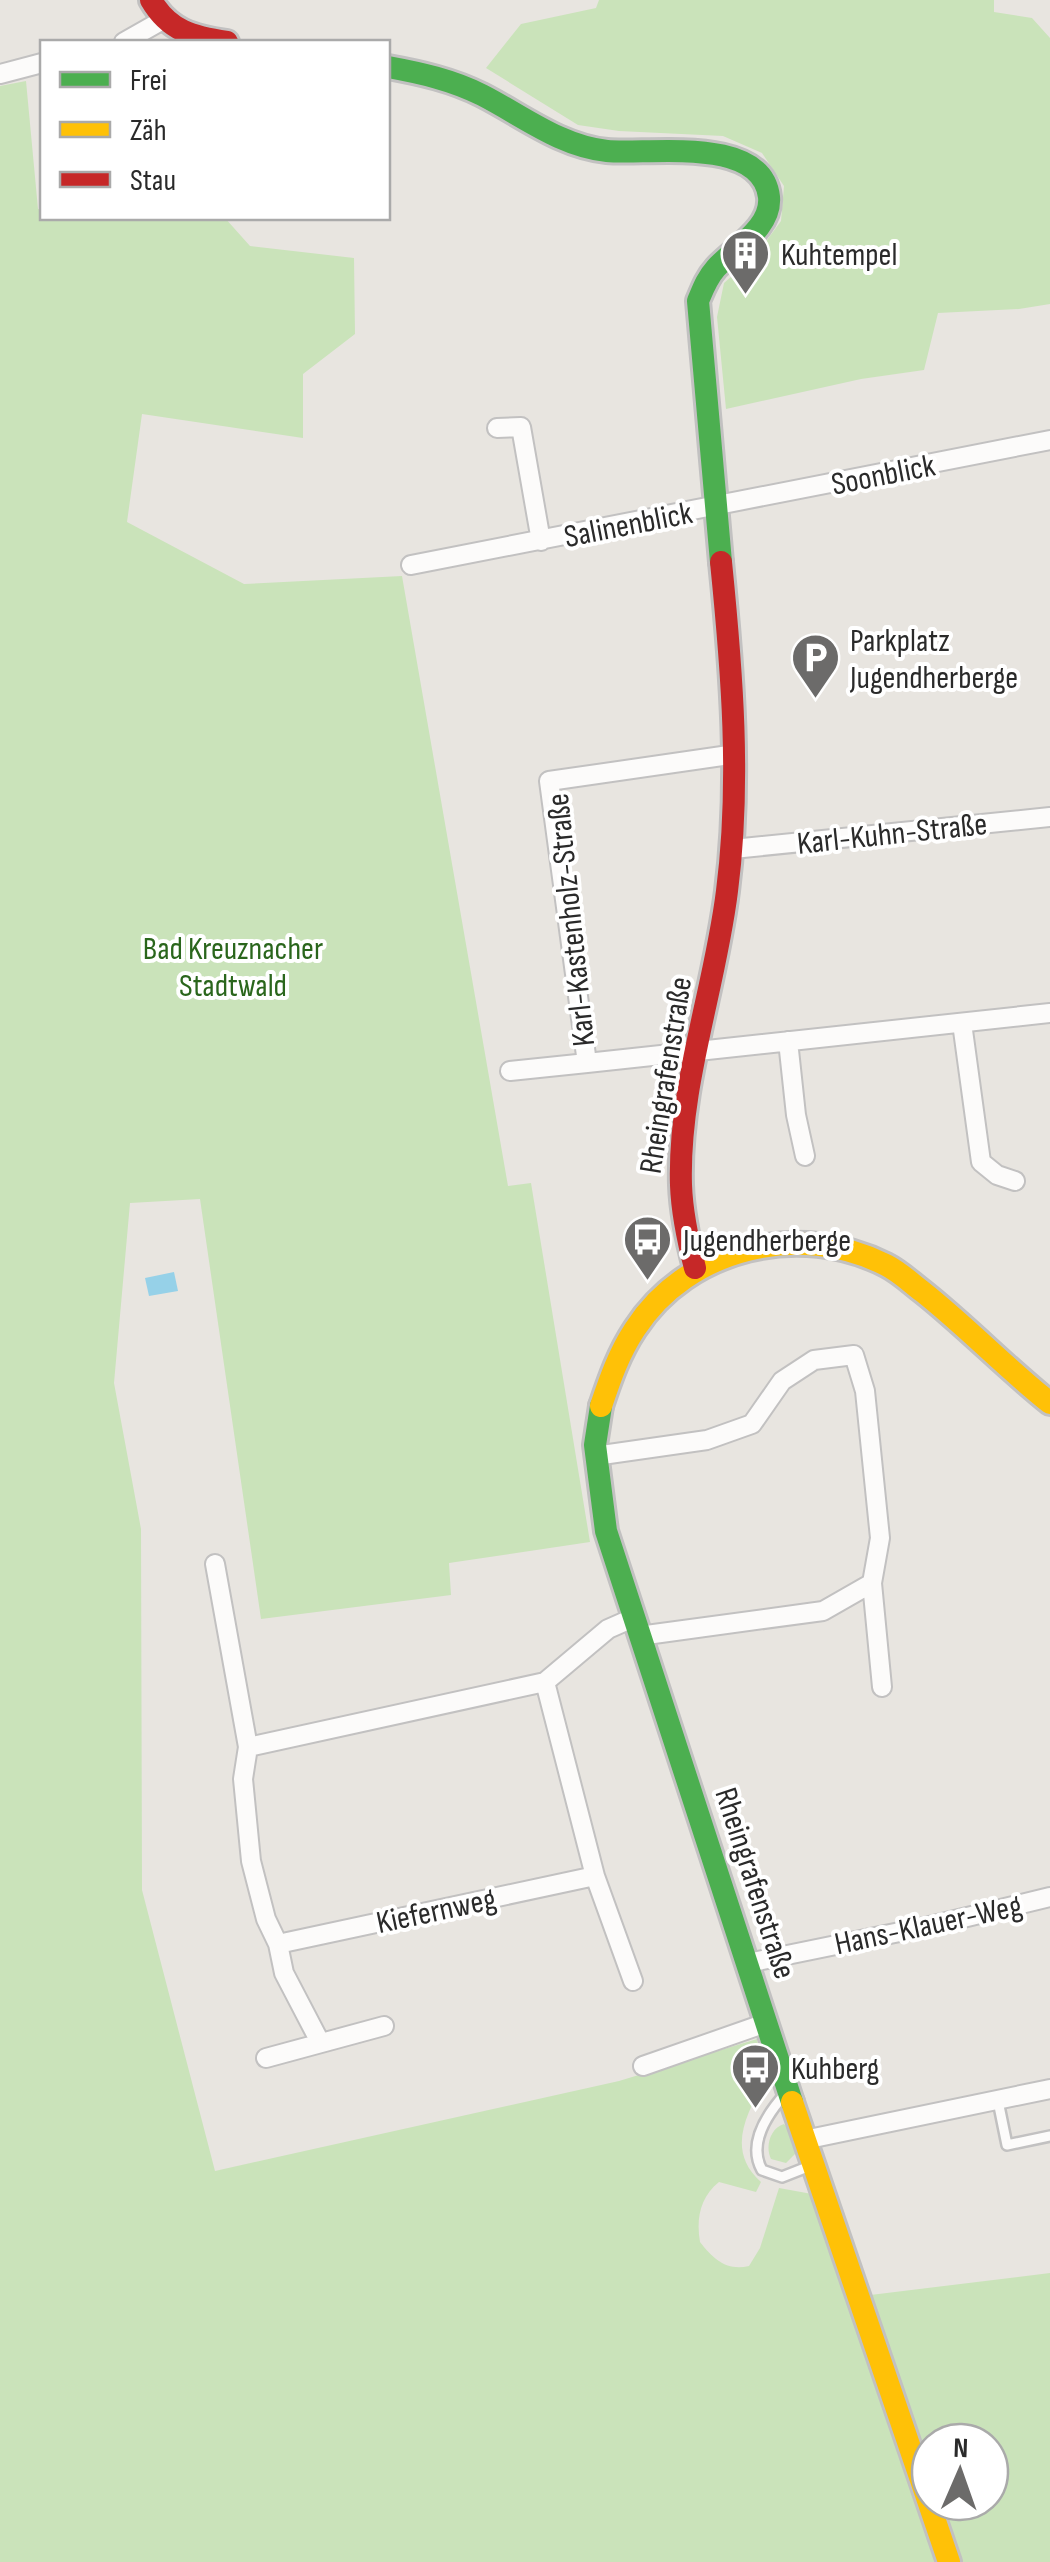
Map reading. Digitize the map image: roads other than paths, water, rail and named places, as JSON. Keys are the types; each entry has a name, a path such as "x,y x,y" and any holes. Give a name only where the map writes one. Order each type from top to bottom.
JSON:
{"street":[{"path":"126,40 156,10 197,38 212,40"},
{"path":"0,74 40,64"},
{"name":"Rheingrafenstraße","path":"390,67 441,78 470,89 574,144 604,151 724,155 749,165 761,176 769,202 762,225 715,266 706,277 698,301 736,754 733,848 719,951 682,1132 679,1171 685,1235 695,1268 661,1297 636,1326 616,1360 598,1418 595,1456 606,1531 636,1627 804,2140 949,2562"},
{"name":"Salinenblick","path":"497,428 521,427 541,542"},
{"name":"Soonblick","path":"716,507 1050,440"},
{"name":"Salinenblick","path":"412,565 716,507"},
{"name":"Karl-Kastenholz-Straße","path":"586,1063 549,781 736,754"},
{"name":"Karl-Kuhn-Straße","path":"733,848 1050,817"},
{"name":"Karl-Kastenholz-Straße","path":"510,1071 1050,1013"},
{"path":"962,1023 981,1162 997,1175 1014,1181"},
{"path":"788,1041 805,1156"},
{"path":"695,1268 734,1251 774,1242 832,1244 884,1263 949,1311 1050,1403"},
{"path":"595,1456 707,1440 752,1424 782,1381 814,1360 854,1355 865,1392 880,1538 872,1583 882,1688"},
{"path":"215,1564 248,1747 242,1780 251,1861 284,1973 320,2042"},
{"path":"248,1747 545,1682 608,1629 823,1612 872,1583"},
{"path":"545,1682 595,1876 633,1981"},
{"name":"Kiefernweg","path":"278,1944 595,1876"},
{"name":"Hans-Klauer-Weg","path":"748,1963 1050,1897"},
{"path":"643,2066 766,2023"},
{"path":"266,2058 384,2026"},
{"path":"804,2140 1050,2089"}],"lane":[{"path":"788,2091 769,2115 758,2139 757,2160 762,2170 782,2177 813,2165"},
{"path":"998,2102 1007,2145 1050,2136"}],"water":[{"path":"174,1272 178,1291 149,1296 145,1278"}],"place":[{"name":"Kuhtempel","path":"746,296"},
{"name":"Parkplatz Jugendherberge","path":"815,700"},
{"name":"Jugendherberge","path":"648,1282"},
{"name":"Kuhberg","path":"756,2110"}],"park label":[{"name":"Bad Kreuznacher Stadtwald","path":"233,966"}]}
